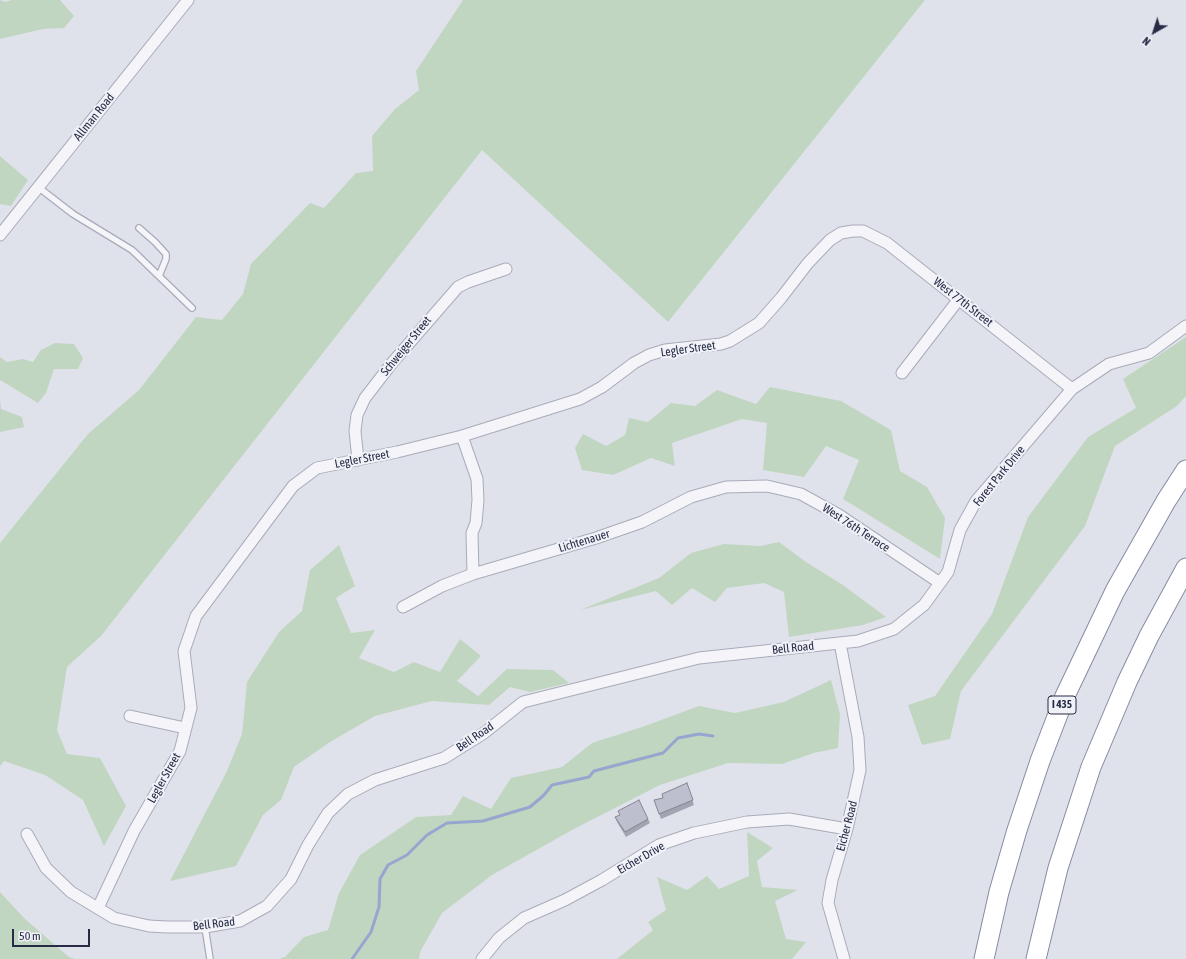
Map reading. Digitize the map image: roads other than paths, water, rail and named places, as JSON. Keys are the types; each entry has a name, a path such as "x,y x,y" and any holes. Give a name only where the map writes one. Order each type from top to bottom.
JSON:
{"highway":[{"name":"I 435","path":"984,959 999,892 1017,830 1040,761 1065,696 1115,591 1166,501 1186,470"},
{"path":"1036,959 1058,868 1091,768 1127,682 1149,636 1186,568"}],"street":[{"name":"Allman Road","path":"0,235 188,0"},
{"name":"West 77th Street","path":"846,232 864,231 882,240 960,299 1072,389"},
{"name":"Legler Street","path":"98,908 134,831 180,750 191,708 184,651 196,616 293,486 317,468 397,452 462,436 580,399 602,386 634,363 649,355 665,350 721,344 741,336 759,323 781,298 808,263 830,240 841,233 846,232"},
{"name":"Schweiger Street","path":"358,460 355,431 357,416 365,398 392,363 458,287 506,269"},
{"path":"902,373 960,299"},
{"name":"Forest Park Drive","path":"840,643 858,641 894,629 924,605 948,572 960,530 976,500 1072,389 1109,364 1149,352 1186,326"},
{"path":"462,436 477,479 478,500 476,523 472,533 473,574"},
{"name":"West 76th Terrace","path":"767,486 801,494 839,515 940,583"},
{"name":"Lichtenauer","path":"403,607 442,586 473,574 596,538 642,522 691,497 726,487 767,486"},
{"name":"Eicher Road","path":"840,643 858,737 860,770 848,828 832,880 828,903 844,959"},
{"name":"Bell Road","path":"27,834 46,868 71,892 114,918 149,926 167,927 205,927 240,921 267,906 291,879 308,845 328,813 348,794 375,780 444,758 484,732 522,702 699,658 840,643"},
{"path":"130,716 186,728"},
{"name":"Eicher Drive","path":"482,959 499,938 524,918 596,883 659,845 694,833 746,822 789,819 848,828"}],"lane":[{"path":"38,187 73,214 132,250 192,308"},
{"path":"139,228 166,254 166,260 159,276"},
{"path":"205,927 210,959"}],"waterway":[{"path":"352,959 371,932 379,907 380,879 388,865 407,855 427,835 447,823 483,821 530,807 544,795 552,785 589,777 594,771 663,753 678,738 699,734 713,736"}]}
